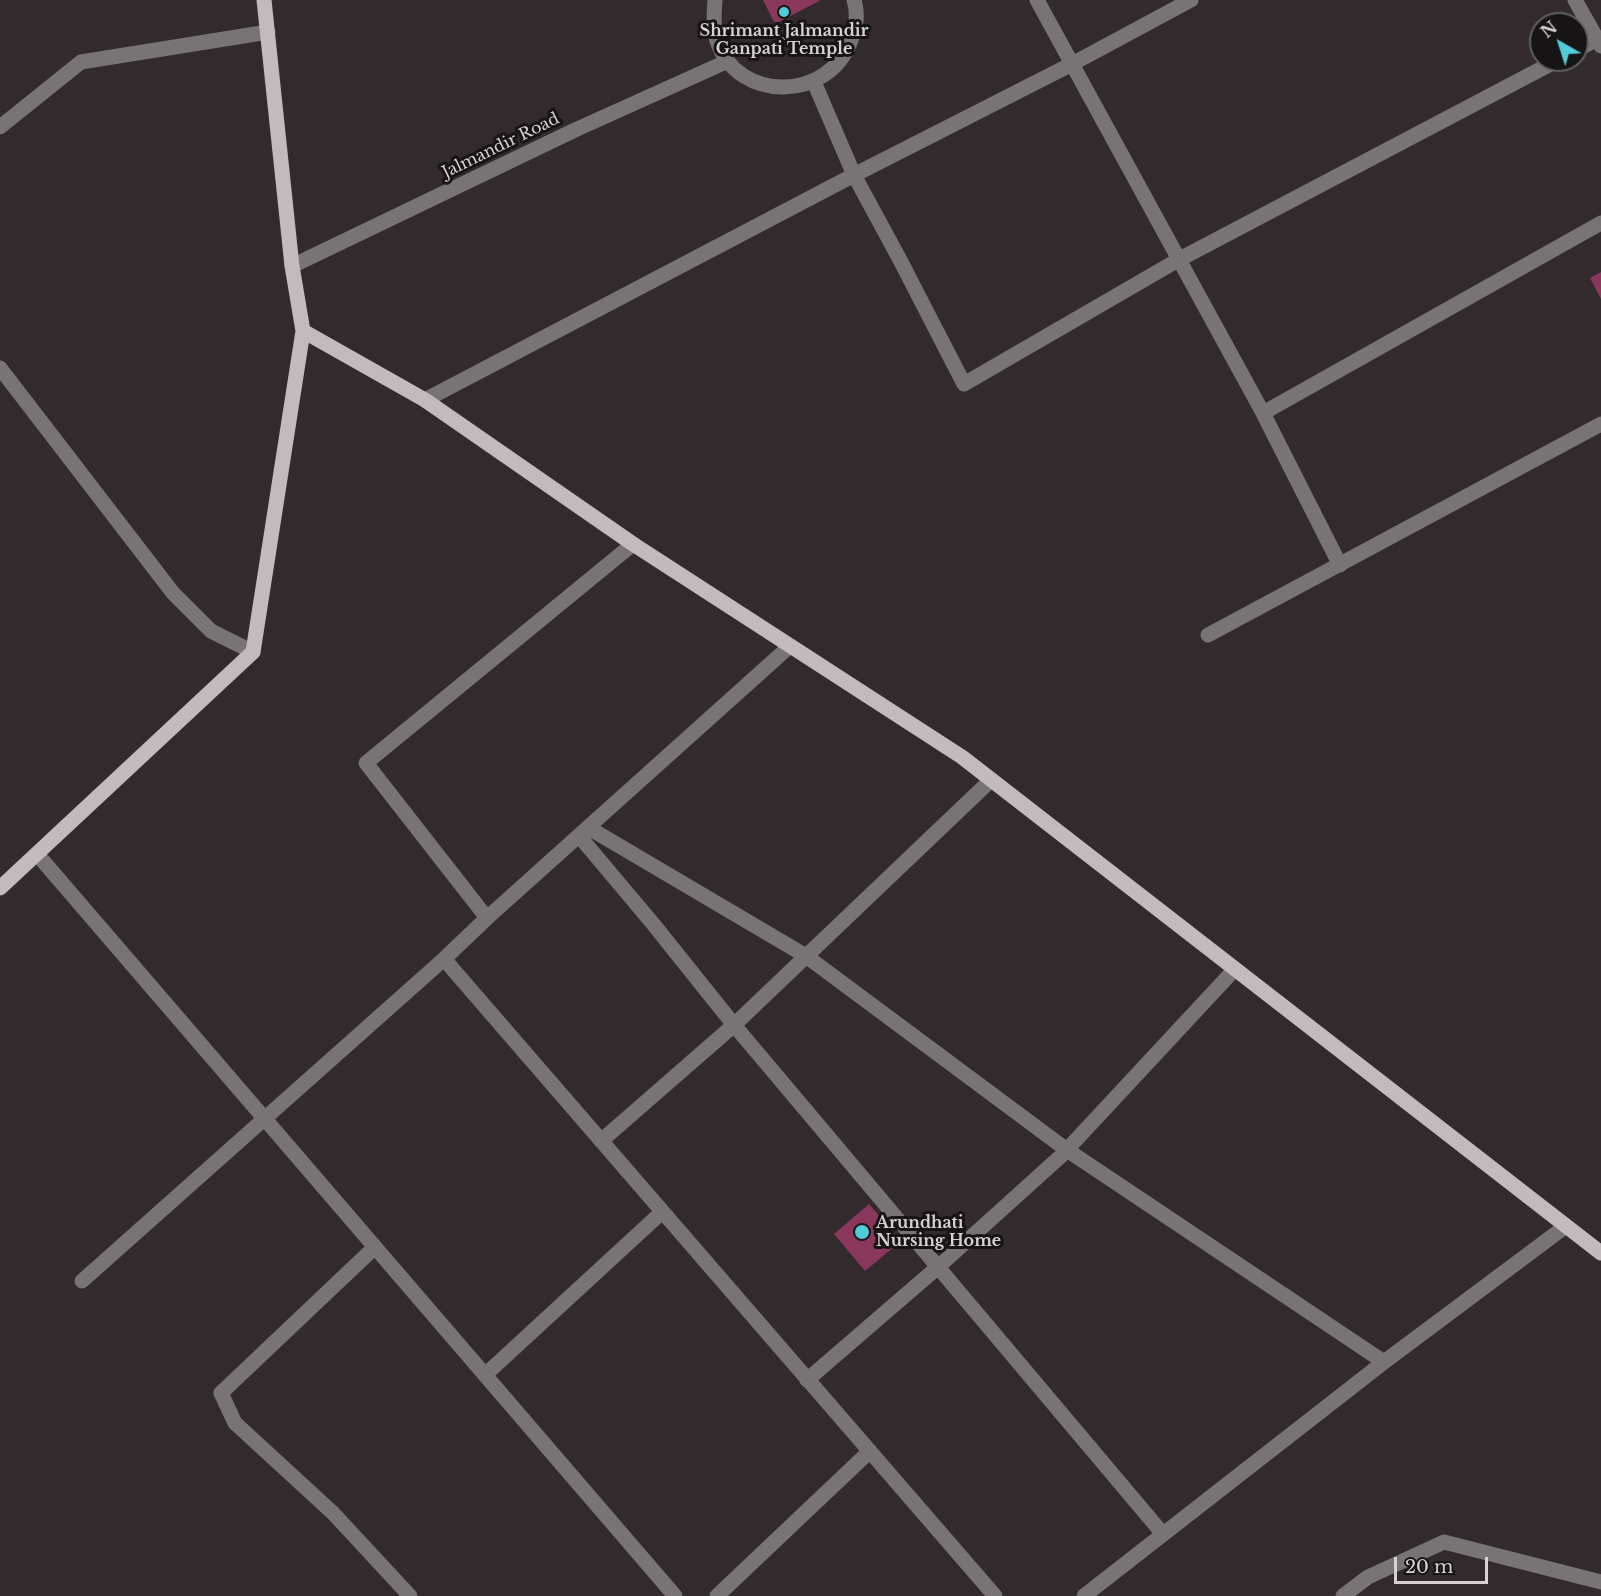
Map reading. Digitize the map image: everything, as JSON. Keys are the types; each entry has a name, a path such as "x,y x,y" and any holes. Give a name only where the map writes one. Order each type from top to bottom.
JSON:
{"main road":[{"path":"0,888 254,652 303,331 292,266 264,0"},
{"path":"303,331 425,400 633,544 962,757 1601,1253"}],"street":[{"path":"715,0 713,21 717,42 728,61 746,77 767,86 791,88 814,82 833,69 847,51 855,30 854,0"},
{"path":"1037,0 1263,413 1340,565"},
{"path":"425,400 1191,0"},
{"path":"1575,0 1599,43"},
{"path":"1,123 81,62 268,32"},
{"name":"Jalmandir Road","path":"292,266 575,130 728,61"},
{"path":"814,82 854,175 964,384 1179,260 1534,72"},
{"path":"1263,413 1601,223"},
{"path":"0,368 173,593 212,631 254,652"},
{"path":"1208,635 1601,424"},
{"path":"487,918 366,763 633,544"},
{"path":"82,1281 444,959 790,646"},
{"path":"601,1141 734,1025 991,780"},
{"path":"584,832 806,956 1067,1150 1384,1362"},
{"path":"584,832 654,925 734,1025 1163,1534"},
{"path":"37,854 675,1596"},
{"path":"444,959 995,1596"},
{"path":"807,1380 938,1267 1067,1150 1235,969"},
{"path":"485,1375 662,1212"},
{"path":"1084,1596 1384,1362 1566,1226"},
{"path":"375,1247 221,1393 235,1423 333,1513 410,1596"},
{"path":"717,1596 870,1451"},
{"path":"1343,1596 1368,1576 1444,1542 1601,1582"}],"building":[{"name":"Shrimant Jalmandir Ganpati Temple","path":"763,0 821,0 775,24"},
{"path":"1601,272 1601,299 1590,278"},
{"path":"869,1204 901,1241 865,1271 834,1234"}],"place":[{"name":"Shrimant Jalmandir Ganpati Temple","path":"784,12"},
{"name":"Arundhati Nursing Home","path":"862,1232"}]}
